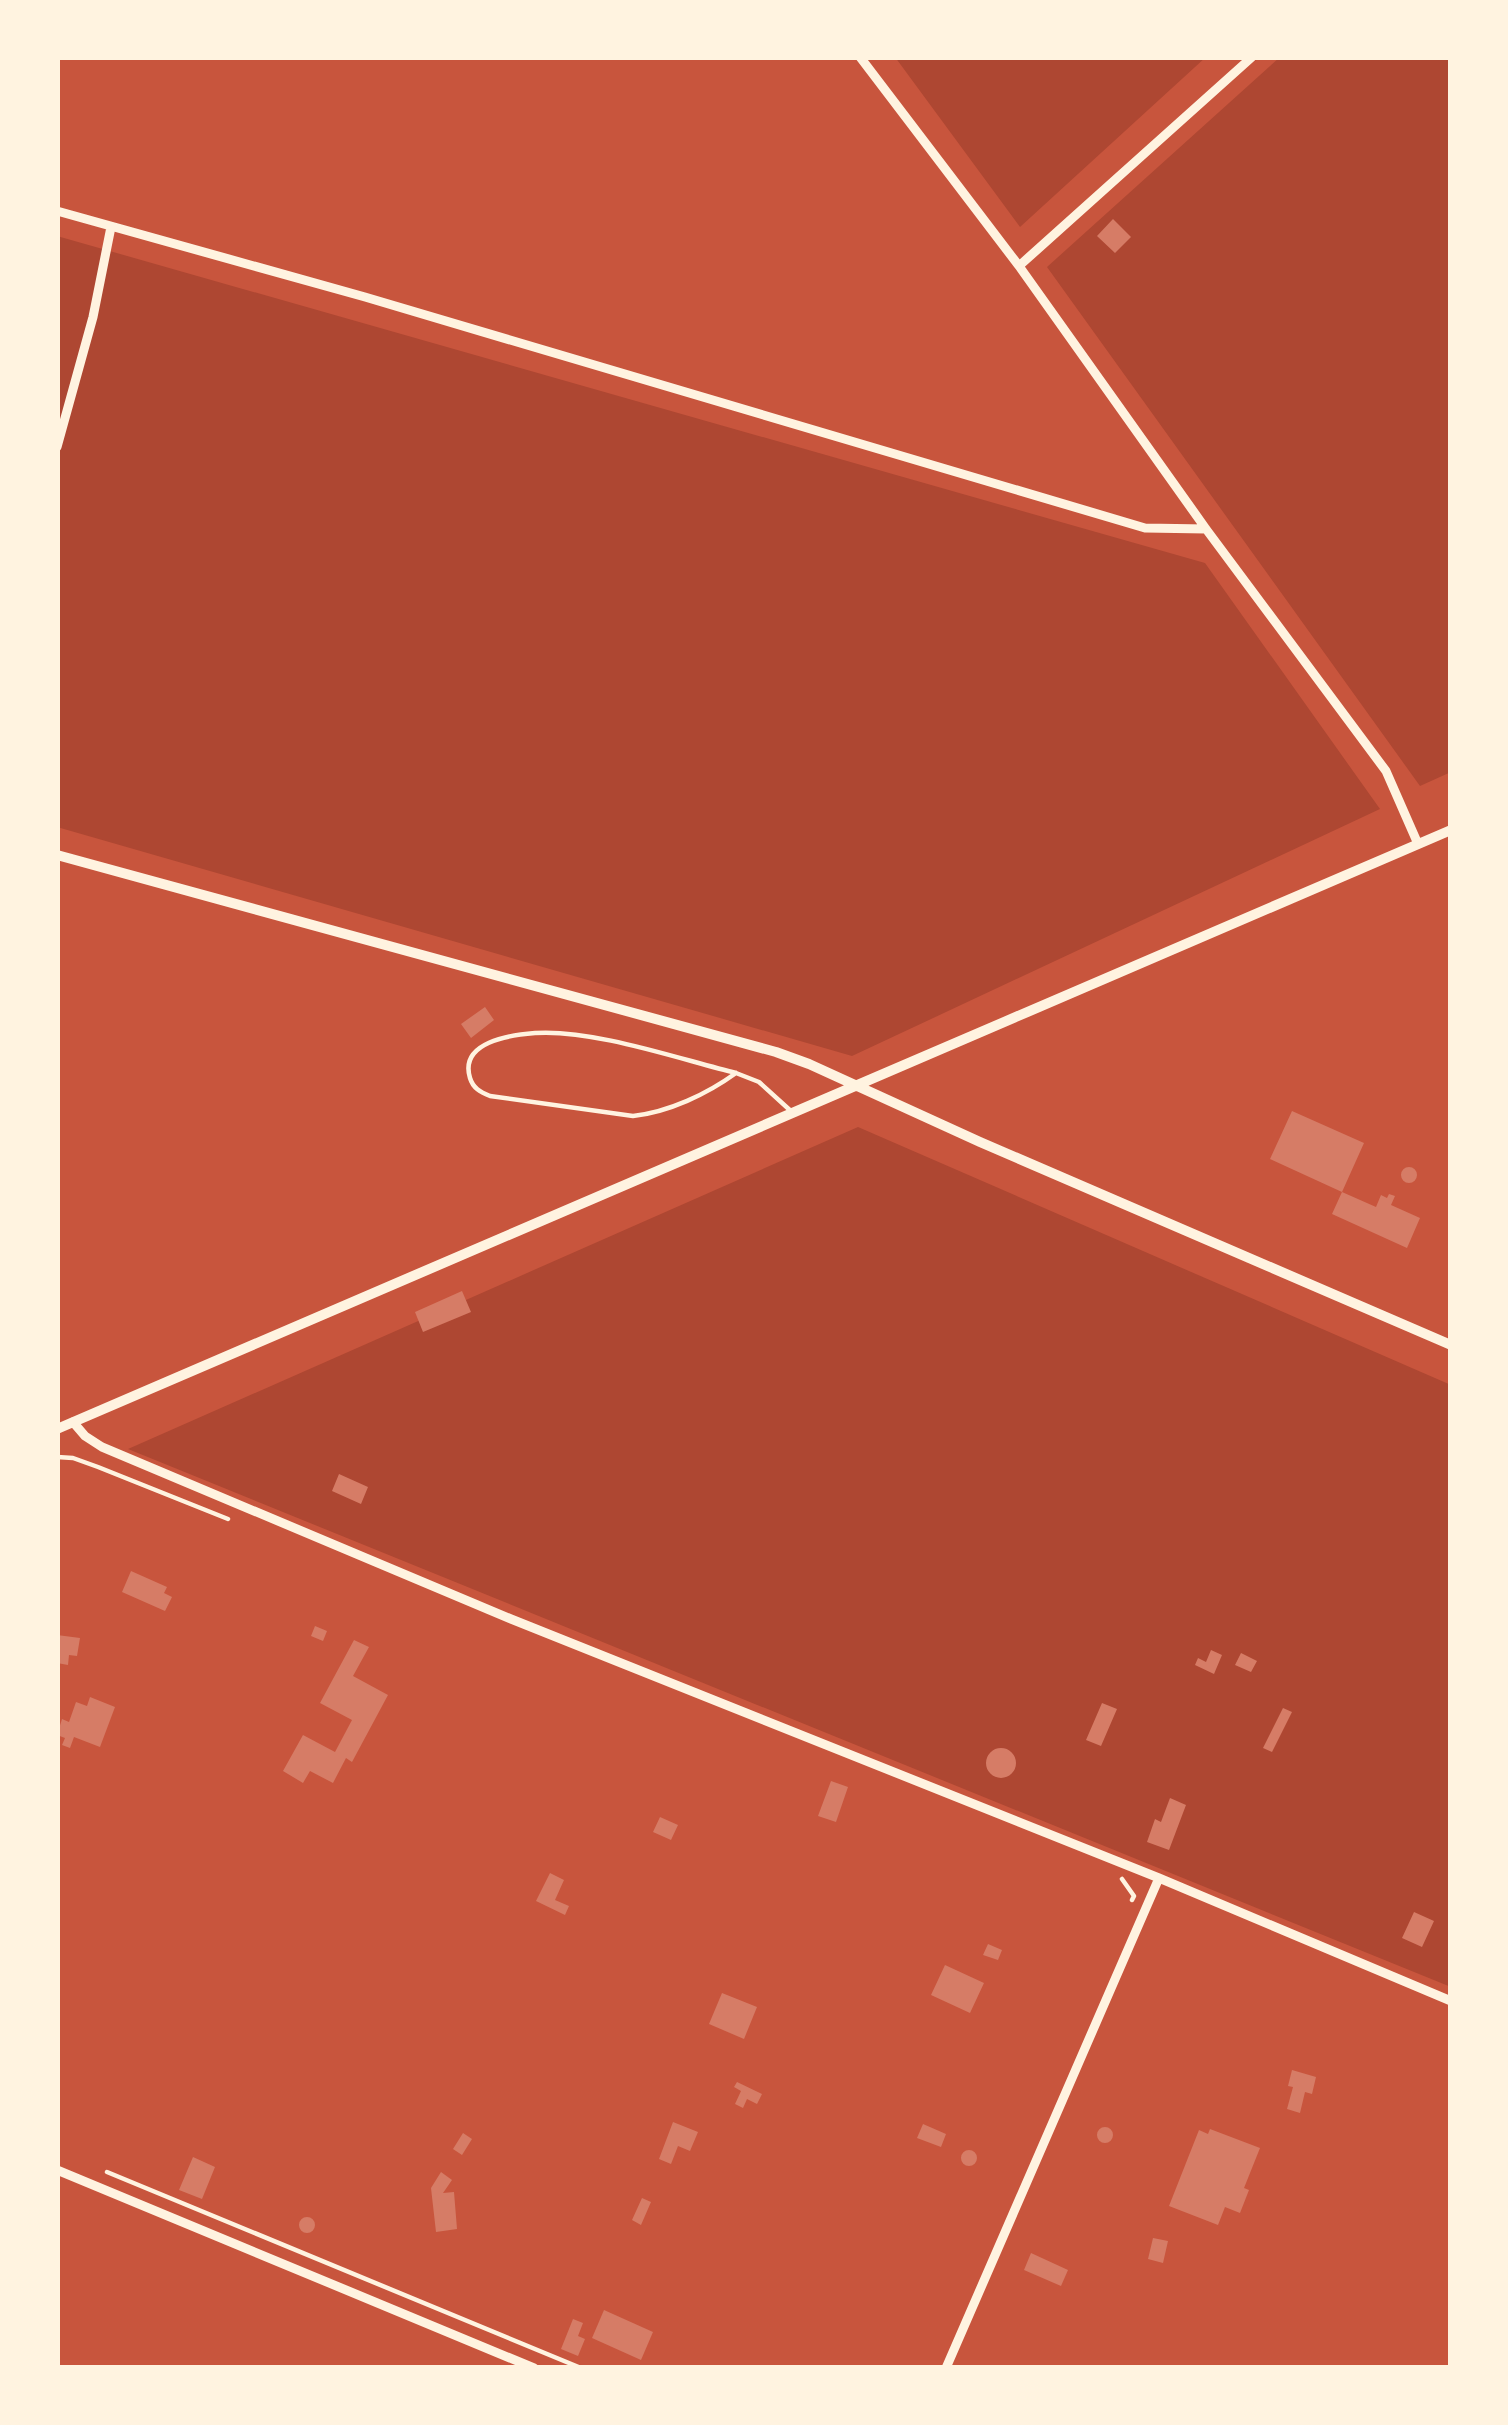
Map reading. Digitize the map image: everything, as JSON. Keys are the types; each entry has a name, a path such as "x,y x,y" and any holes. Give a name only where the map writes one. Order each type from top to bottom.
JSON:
{"street":[{"path":"860,57 1386,770 1418,844"},
{"path":"1018,266 1252,57"},
{"path":"57,211 1145,528 1206,529"},
{"path":"57,447 93,316 111,227"},
{"path":"57,1429 1451,830"},
{"path":"57,855 776,1052 1451,1345"},
{"path":"73,1422 102,1447 292,1527 1160,1878 1451,2002"},
{"path":"946,2368 1160,1878"},
{"path":"57,2170 534,2368"}],"lane":[{"path":"736,1073 717,1087 654,1114 633,1116 490,1096 470,1082 468,1063 472,1053 491,1041 540,1032 586,1036 736,1073 759,1082 793,1113"}],"path":[{"path":"57,1457 98,1467 232,1520"},
{"path":"1120,1876 1134,1896 1129,1906"},
{"path":"99,2169 581,2368"}],"shaded area":[{"path":"895,57 1206,57 1020,227"},
{"path":"1280,57 1451,57 1451,772 1420,786 1047,267"},
{"path":"57,236 1205,563 1380,809 852,1056 57,827"},
{"path":"858,1127 1451,1385 1451,1987 128,1449"}],"building":[{"path":"1113,219 1131,237 1115,253 1097,236"},
{"path":"485,1007 494,1020 471,1038 461,1024"},
{"path":"1292,1111 1364,1143 1342,1192 1270,1159"},
{"path":"1409,1167 1417,1175 1409,1183 1401,1175"},
{"path":"1342,1192 1376,1207 1381,1195 1395,1196 1391,1205 1420,1218 1407,1248 1332,1214"},
{"path":"462,1291 471,1312 423,1332 415,1312"},
{"path":"339,1474 368,1487 361,1504 332,1491"},
{"path":"131,1571 167,1587 164,1593 172,1597 165,1611 122,1592"},
{"path":"315,1626 327,1631 323,1641 311,1636"},
{"path":"57,1635 80,1638 77,1656 69,1655 68,1665 57,1663"},
{"path":"354,1640 369,1647 353,1676 388,1695 352,1762 346,1758 333,1783 310,1771 303,1783 283,1771 303,1735 335,1752 352,1720 320,1703"},
{"path":"1211,1650 1222,1655 1214,1674 1195,1665 1198,1658 1206,1662"},
{"path":"1241,1653 1257,1661 1251,1672 1235,1665"},
{"path":"90,1697 115,1707 100,1747 74,1737 70,1748 62,1745 65,1738 57,1735 62,1719 69,1722 76,1702 87,1706"},
{"path":"1102,1703 1117,1709 1101,1746 1086,1740"},
{"path":"1283,1708 1292,1712 1272,1752 1263,1748"},
{"path":"1001,1748 1012,1752 1016,1763 1012,1774 1001,1778 990,1774 986,1763 990,1752"},
{"path":"831,1781 848,1787 836,1822 818,1816"},
{"path":"1170,1798 1186,1805 1169,1850 1147,1842"},
{"path":"660,1817 678,1825 671,1840 653,1832"},
{"path":"550,1873 564,1880 555,1900 569,1906 565,1915 536,1901"},
{"path":"1414,1912 1434,1921 1422,1947 1402,1938"},
{"path":"988,1944 1002,1950 998,1960 983,1955"},
{"path":"945,1965 984,1983 970,2013 931,1995"},
{"path":"722,1993 757,2007 744,2039 709,2024"},
{"path":"1292,2070 1316,2077 1312,2094 1305,2092 1300,2113 1287,2109"},
{"path":"737,2082 762,2094 757,2104 747,2099 743,2108 735,2104 741,2091 734,2087"},
{"path":"673,2122 698,2132 690,2151 678,2146 671,2164 659,2159"},
{"path":"923,2124 946,2134 941,2147 917,2138"},
{"path":"1105,2127 1113,2135 1105,2143 1097,2135"},
{"path":"1210,2129 1260,2148 1240,2213 1225,2207 1218,2225 1169,2206 1199,2130 1208,2134"},
{"path":"463,2133 472,2139 462,2155 453,2149"},
{"path":"969,2150 977,2158 969,2166 961,2158"},
{"path":"193,2157 215,2167 202,2199 179,2190"},
{"path":"441,2172 452,2180 443,2193 454,2192 457,2229 436,2232 431,2188"},
{"path":"642,2198 651,2202 641,2225 632,2220"},
{"path":"307,2217 315,2225 307,2233 299,2225"},
{"path":"1153,2238 1168,2241 1163,2263 1148,2259"},
{"path":"1031,2253 1068,2270 1061,2286 1024,2270"},
{"path":"604,2310 653,2332 641,2360 592,2338"},
{"path":"573,2319 583,2323 578,2336 585,2339 578,2356 561,2349"}]}
